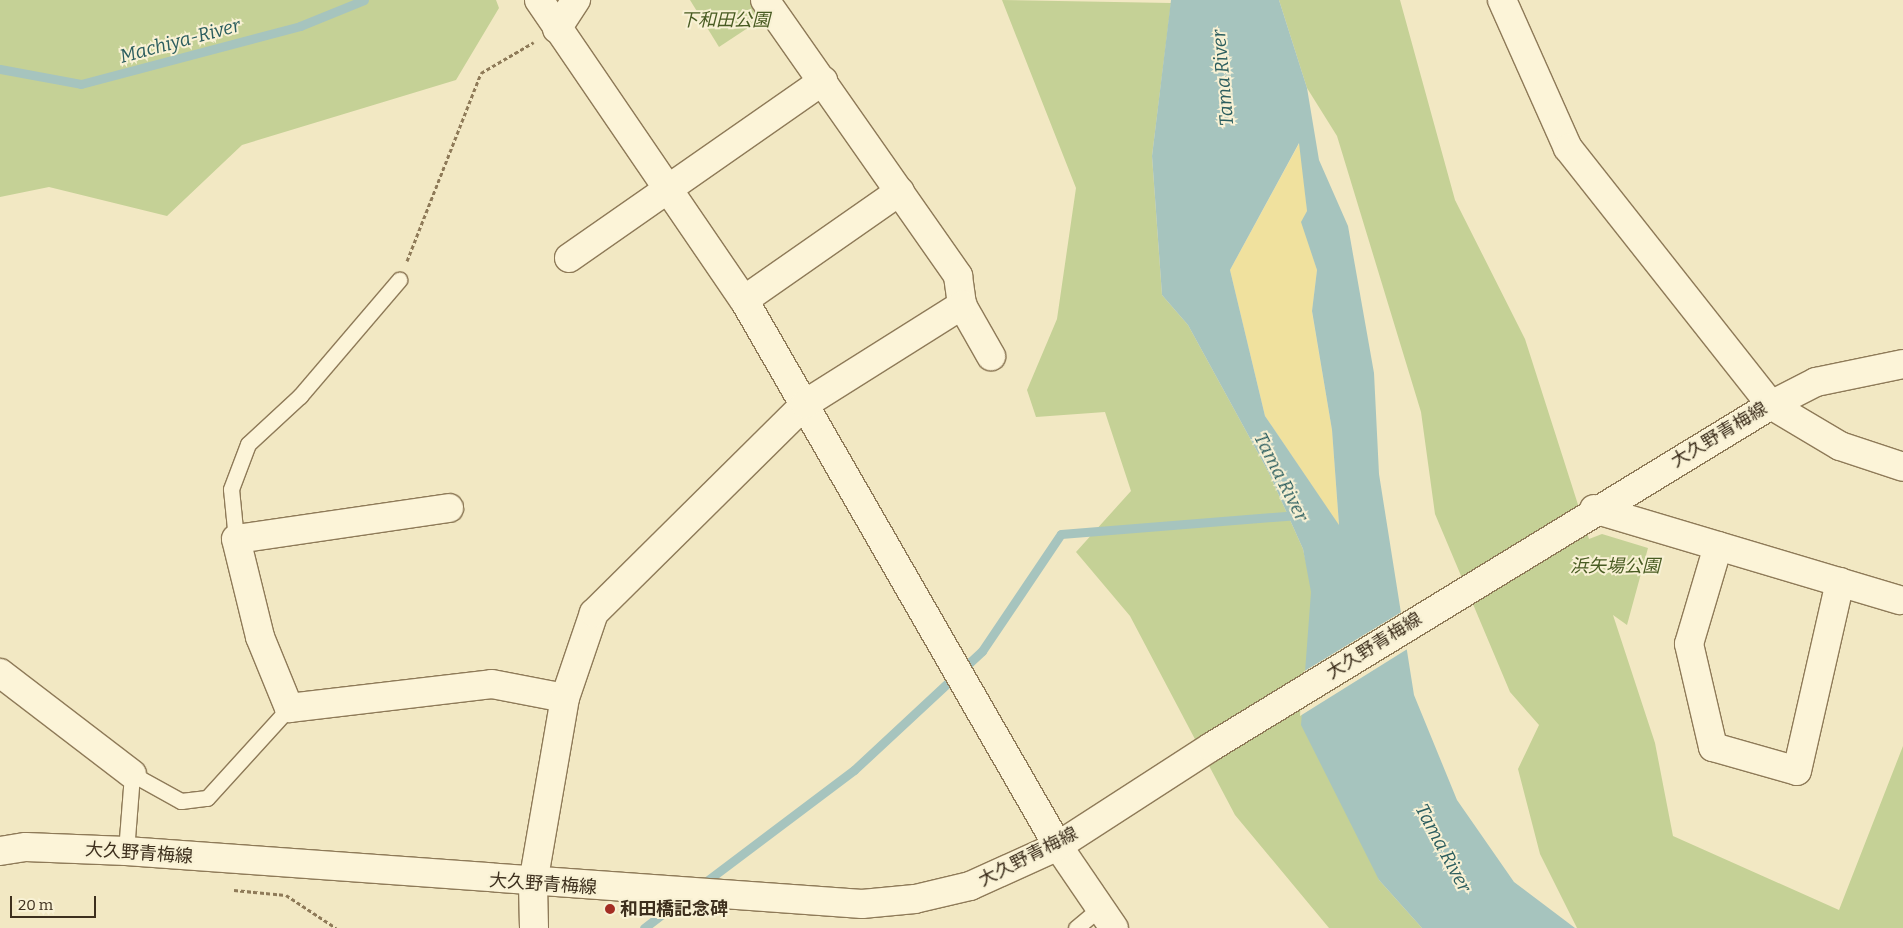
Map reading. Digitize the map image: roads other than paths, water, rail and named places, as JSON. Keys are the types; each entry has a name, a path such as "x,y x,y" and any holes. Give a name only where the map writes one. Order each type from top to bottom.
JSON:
{"street":[{"path":"539,0 744,300 1058,846 1107,917"},
{"path":"557,29 576,0"},
{"path":"765,0 958,276 962,305 991,356"},
{"path":"1502,0 1568,148 1771,405 1840,446 1903,467"},
{"path":"569,258 668,191 822,81"},
{"path":"744,300 900,191"},
{"path":"534,928 533,883 565,698 594,612 805,404 962,305"},
{"name":"大久野青梅線","path":"0,851 26,846 126,851 533,883 862,904 915,899 970,886 1058,846 1211,747 1584,516 1771,405 1816,382 1903,364"},
{"path":"449,508 236,539 260,637 289,708 492,684 565,698"},
{"path":"1584,516 1718,546 1900,600"},
{"path":"1718,546 1689,644 1713,747 1797,771 1840,582"},
{"path":"0,673 132,774"}],"lane":[{"path":"236,539 231,489 248,444 300,396 399,280"},
{"path":"126,851 132,774 181,801 207,798 289,708"},
{"path":"1076,928 1107,917"}],"water":[{"name":"Tama River","path":"1171,0 1279,0 1307,88 1319,160 1348,226 1374,373 1379,474 1414,695 1457,800 1514,882 1575,928 1422,928 1379,880 1301,725 1311,592 1303,549 1269,473 1188,325 1162,295 1152,156","holes":["1299,143 1307,211 1301,222 1317,270 1312,311 1332,430 1339,525 1265,416 1230,270"]}],"waterway":[{"name":"Machiya-River","path":"0,69 81,84 300,26 364,0"},
{"name":"Tama River","path":"700,886 854,770 982,651 1061,534 1298,515"},
{"path":"644,928 683,898"}],"place":[{"name":"和田橋記念碑","path":"610,909"}],"park label":[{"name":"下和田公園","path":"725,20"},
{"name":"浜矢場公園","path":"1615,566"}]}
